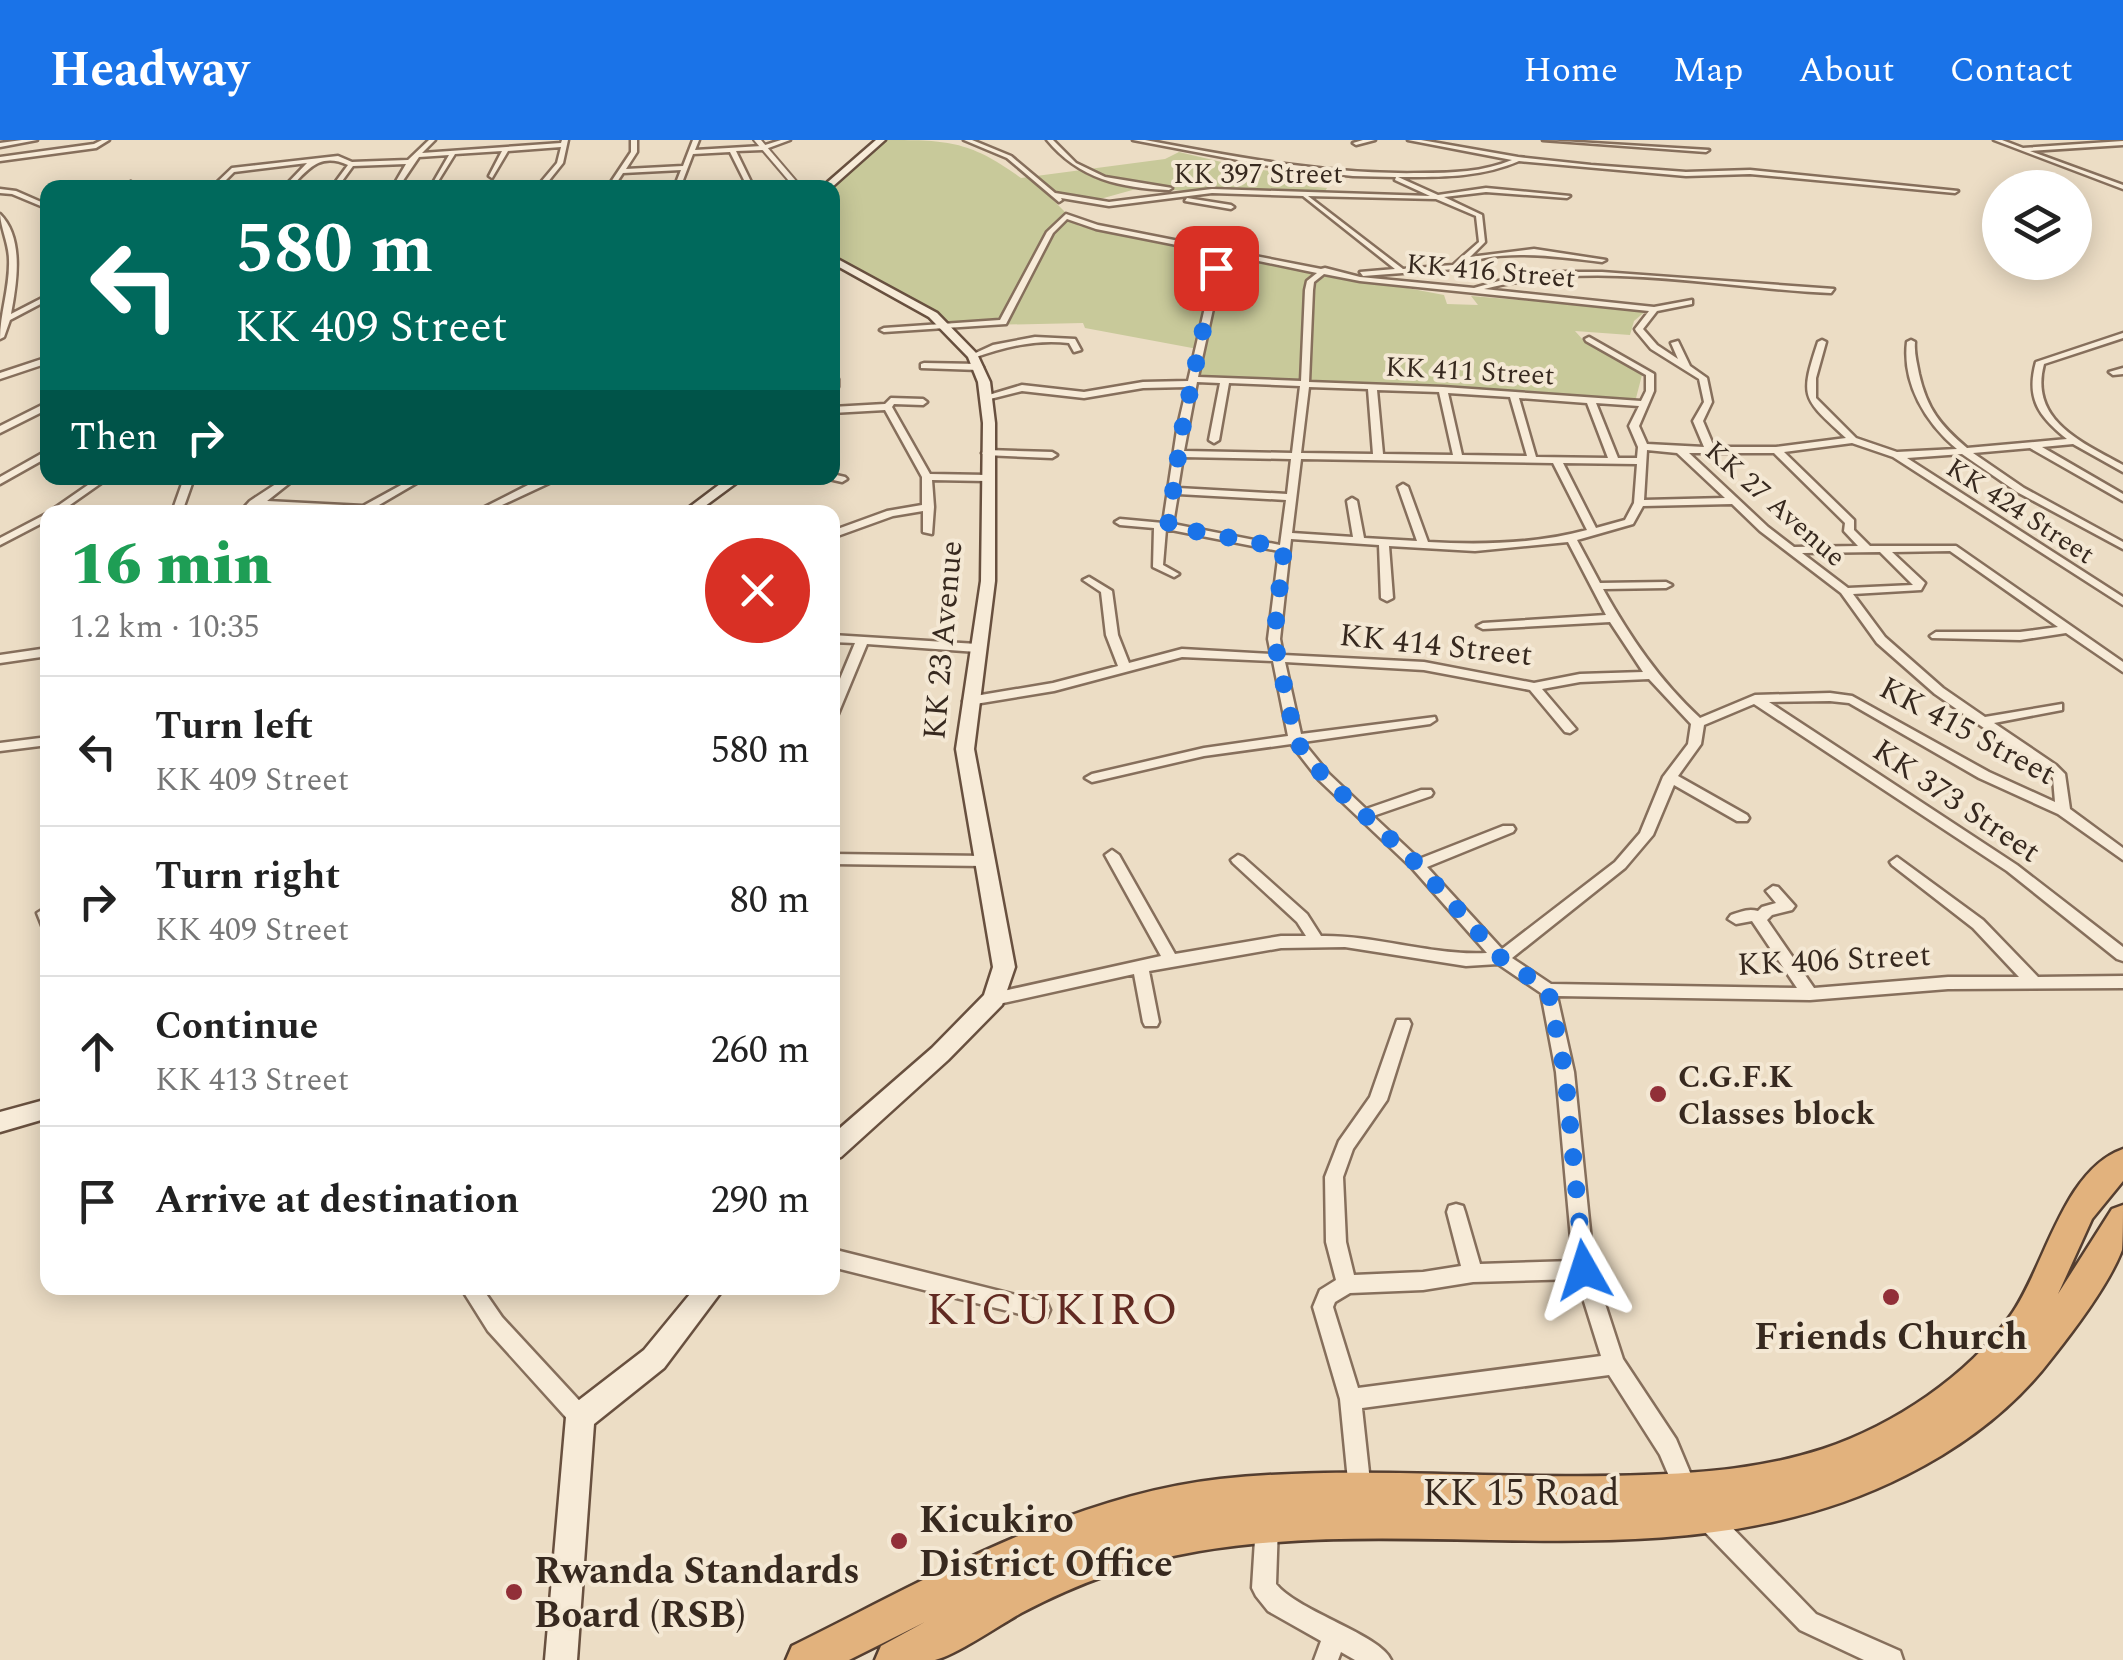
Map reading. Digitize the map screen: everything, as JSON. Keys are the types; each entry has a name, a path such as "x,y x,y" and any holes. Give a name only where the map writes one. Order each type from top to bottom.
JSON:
{"highway":[{"name":"KK 15 Road","path":"806,1660 996,1570 1116,1520 1216,1498 1360,1492 1577,1494 1697,1504 1863,1452 1948,1402 1994,1361 2026,1322 2091,1194 2123,1162"},
{"name":"KK 15 Road","path":"912,1656 1095,1560 1135,1546 1268,1524 1815,1498 1880,1472 1950,1433 2016,1376 2050,1334 2123,1218"}],"main road":[{"path":"834,180 880,140"},
{"name":"KK 23 Avenue","path":"840,263 918,305 945,326 976,362 986,397 988,581 969,702 967,772 1004,967 994,999"},
{"path":"699,505 726,485"},
{"path":"840,1143 940,1054 994,999"},
{"path":"0,1122 40,1110"},
{"path":"562,1660 580,1417 654,1359 704,1295"}],"street":[{"path":"0,152 34,140"},
{"path":"0,152 81,140"},
{"path":"0,152 96,146 106,140"},
{"path":"400,180 410,162 432,140"},
{"path":"615,180 634,152 634,140"},
{"path":"680,180 696,140"},
{"path":"692,152 732,150 787,140"},
{"name":"KK 397 Street","path":"967,140 1009,157 1053,195 1099,204 1212,191 1305,197 1442,196 1486,190 1567,196"},
{"path":"1050,140 1065,160 1096,176 1128,185 1212,191"},
{"path":"1136,140 1269,167 1358,177 1488,173 1518,159"},
{"path":"1356,144 1372,140"},
{"path":"1411,140 1518,159 1678,174 1750,172 1955,191"},
{"path":"1546,140 1706,150"},
{"path":"1997,140 2123,187"},
{"path":"2089,140 2106,144"},
{"path":"418,155 565,142 560,164 546,180"},
{"path":"438,180 464,143"},
{"path":"2022,150 2123,143"},
{"path":"760,144 792,180"},
{"path":"492,176 506,149"},
{"path":"732,150 747,180"},
{"path":"222,180 232,170 313,160 342,158 352,164 410,162"},
{"path":"294,180 313,160"},
{"path":"340,180 352,164"},
{"path":"620,171 684,168"},
{"path":"1360,279 1365,273 1450,268 1482,242 1481,219 1442,196 1394,176"},
{"path":"0,191 16,190 40,205"},
{"path":"884,330 1004,322 1050,232 1066,216 1065,206 1053,195"},
{"path":"1305,197 1400,270"},
{"path":"1099,204 1136,206 1187,200 1231,206"},
{"path":"0,216 8,224 12,265 8,318 0,336"},
{"name":"KK 416 Street","path":"1066,216 1096,227 1360,279 1654,309 1689,302"},
{"path":"1174,574 1158,567 1164,526 1175,491 1192,381 1216,277 1216,250"},
{"path":"1464,260 1534,251 1602,260"},
{"path":"1295,264 1311,280 1305,384 1276,656 1296,741 1362,814 1418,865 1501,958 1548,990 1565,1072 1584,1270 1614,1364 1668,1447 1697,1504 1808,1622 1891,1660"},
{"path":"0,265 12,265"},
{"path":"1311,280 1325,270"},
{"path":"1469,292 1520,278 1575,275 1832,290"},
{"path":"8,318 40,301"},
{"path":"1654,309 1639,329 1654,347 1704,378 1708,402 1698,421 1710,450"},
{"path":"2123,336 2072,348 2040,362 2035,373 2044,412 2062,434 2123,469"},
{"name":"KK 411 Street","path":"986,397 1022,388 1084,395 1126,386 1225,381 1643,404 1650,391 1650,374 1589,339"},
{"path":"924,366 976,362 1000,346 1056,340 1071,340 1076,350"},
{"path":"1822,342 1807,388 1810,399 1853,440"},
{"path":"1910,342 1930,417 1966,452 2123,546"},
{"path":"1675,343 1686,367"},
{"path":"0,376 40,363"},
{"path":"1214,440 1225,381"},
{"path":"1372,387 1378,456"},
{"path":"1443,390 1458,458"},
{"path":"1514,394 1532,459"},
{"path":"1590,399 1614,460"},
{"path":"888,407 891,401 923,402"},
{"path":"1120,522 1286,542 1522,545 1571,538 1629,522 1639,504 1642,454 1634,426 1643,404"},
{"path":"840,410 888,407"},
{"path":"888,407 928,477 928,532"},
{"path":"0,430 40,409"},
{"name":"KK 27 Avenue","path":"1680,450 1776,450 1853,440 1896,455 2075,441"},
{"path":"2030,444 2123,498"},
{"path":"1181,454 1614,460 1680,450"},
{"name":"KK 27 Avenue","path":"1680,450 1732,501 1845,591 1881,640 1939,692 2060,777 2063,810"},
{"path":"1776,450 1815,483 1818,492 1850,522 1849,531 1866,548"},
{"path":"987,454 1052,456"},
{"name":"KK 424 Street","path":"1896,455 2123,602"},
{"path":"0,481 40,458"},
{"path":"1556,459 1592,533"},
{"path":"0,462 21,469"},
{"path":"928,477 987,478"},
{"path":"64,505 94,485"},
{"path":"254,505 282,485"},
{"path":"373,505 408,485"},
{"path":"494,505 536,485"},
{"path":"1402,487 1424,545"},
{"path":"1175,491 1291,497"},
{"path":"1352,500 1359,541"},
{"path":"1639,504 1732,501"},
{"path":"840,532 891,513 929,508"},
{"path":"0,542 40,520"},
{"path":"994,999 1171,960 1316,940 1466,960 1501,958 1620,866 1646,835 1670,777 1686,759 1698,723 1649,675 1611,618 1571,538"},
{"path":"1384,543 1387,598"},
{"path":"1845,591 1918,588 1919,583 1882,548"},
{"path":"1792,550 1954,548 2064,630 2123,668"},
{"path":"1090,580 1106,590 1112,635 1124,667"},
{"path":"1597,586 1666,585"},
{"path":"1483,626 1611,618"},
{"path":"1936,636 2020,636 2064,630"},
{"path":"840,639 977,648"},
{"path":"840,695 862,641"},
{"path":"0,659 40,653"},
{"name":"KK 414 Street","path":"969,702 1054,687 1182,653 1424,666 1534,687 1580,678 1649,675"},
{"path":"1534,687 1570,729"},
{"name":"KK 415 Street","path":"1698,723 1754,699 1852,700 1984,775 2063,810"},
{"name":"KK 373 Street","path":"1754,699 1998,858 2123,955"},
{"path":"1982,721 2058,707"},
{"path":"1092,778 1204,752 1430,720"},
{"path":"0,748 40,741"},
{"path":"1670,777 1742,818"},
{"path":"1362,814 1426,792"},
{"path":"2063,810 2123,855"},
{"path":"1418,865 1508,829"},
{"path":"2104,840 2123,837"},
{"path":"1112,855 1171,960"},
{"path":"840,859 986,861"},
{"path":"1238,860 1302,918 1316,940"},
{"path":"1897,862 1978,924 2033,981"},
{"path":"1758,917 1786,906 1772,891"},
{"path":"1736,919 1750,914 1758,917 1810,994"},
{"path":"1141,968 1151,1022"},
{"name":"KK 406 Street","path":"1548,990 1810,994 1948,983 2123,982"},
{"path":"1347,1284 1336,1242 1334,1176 1345,1146 1378,1100 1403,1024"},
{"path":"1456,1212 1473,1273"},
{"path":"840,1260 1040,1310"},
{"path":"1360,1492 1351,1399 1323,1307 1327,1296 1347,1284 1424,1281 1473,1273 1584,1270"},
{"path":"476,1295 496,1324 580,1417"},
{"path":"1351,1399 1614,1364"},
{"path":"1268,1524 1264,1588 1276,1603 1379,1660"},
{"path":"1326,1660 1336,1634"}],"green space":[{"path":"882,140 941,142 971,149 1021,178 1165,159 1179,152 1247,168 1311,176 1308,186 1327,188 1323,195 1136,189 1093,201 1050,197 1079,226 1444,295 1447,304 1478,305 1471,296 1647,310 1634,321 1630,335 1575,331 1585,342 1642,375 1635,402 1438,386 1196,377 1203,350 1085,328 1083,323 941,326 840,270 840,180 835,180"}],"place":[{"name":"C.G.F.K Classes block","path":"1658,1094"},
{"name":"Friends Church","path":"1891,1297"},
{"name":"Kicukiro District Office","path":"899,1541"},
{"name":"Rwanda Standards Board (RSB)","path":"514,1592"}],"district":[{"name":"KICUKIRO","path":"1053,1308"}],"route":[{"path":"1216,268 1182,430 1168,526 1284,548 1274,639 1296,741 1324,777 1418,865 1501,958 1548,990 1565,1072 1584,1270"}]}
